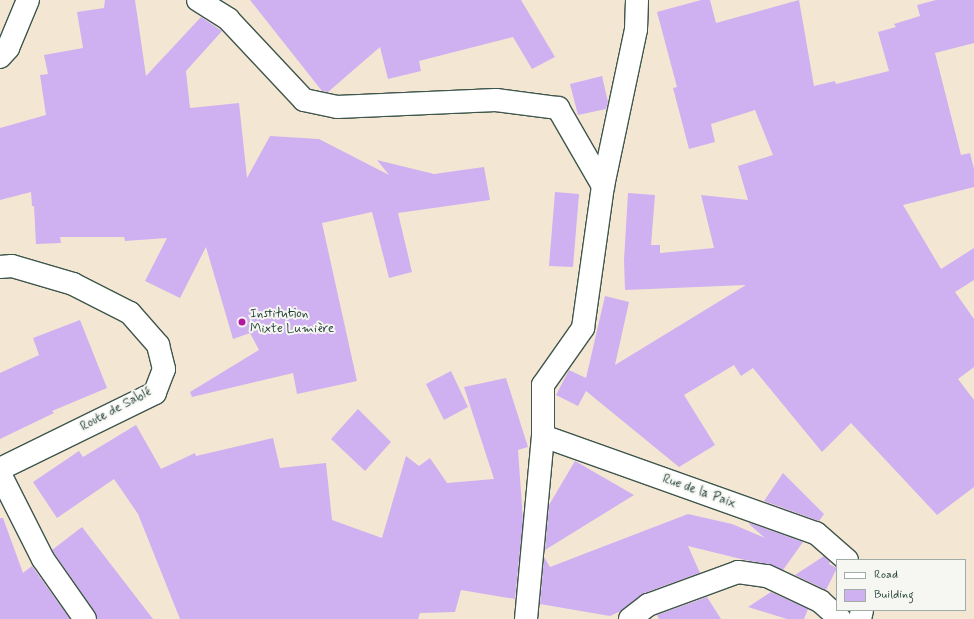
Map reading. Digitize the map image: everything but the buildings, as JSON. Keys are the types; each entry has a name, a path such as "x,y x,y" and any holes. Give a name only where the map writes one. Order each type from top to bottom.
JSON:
{"street":[{"path":"0,57 8,48 28,0"},
{"path":"198,0 228,19 304,100 337,107 496,100 558,108 603,186"},
{"path":"526,619 544,436 543,385 583,328 603,186 636,29 637,0"},
{"name":"Route de Sablé","path":"0,267 12,266 73,284 130,313 158,345 164,369 155,392 0,469"},
{"name":"Rue de la Paix","path":"544,436 816,533 846,559"},
{"path":"0,474 43,559 86,619"},
{"path":"630,619 648,606 738,572 766,576 800,591 820,601 840,619"}],"place":[{"name":"Institution Mixte Lumière","path":"242,322"}]}
